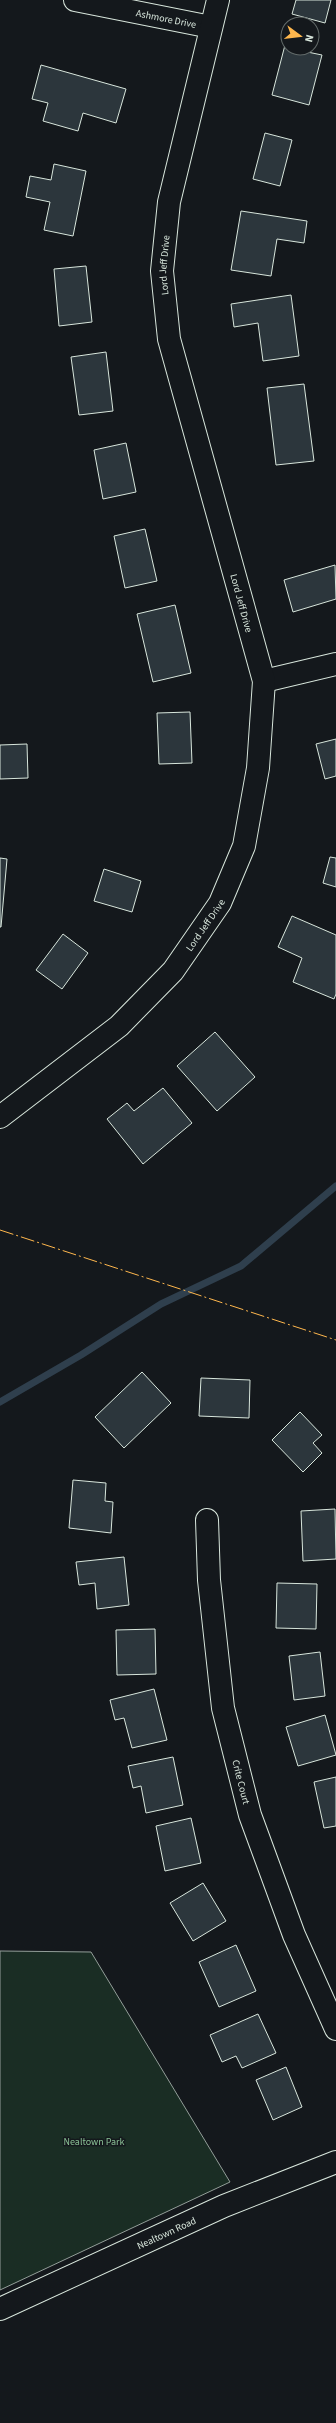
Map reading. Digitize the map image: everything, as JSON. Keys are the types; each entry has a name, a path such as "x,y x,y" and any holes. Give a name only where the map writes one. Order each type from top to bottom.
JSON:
{"street":[{"name":"Ashmore Drive","path":"75,0 211,27"},
{"name":"Lord Jeff Drive","path":"0,1117 119,1026 172,971 220,903 244,846 258,768 264,680 169,339 162,272 169,202 218,0"},
{"path":"264,680 336,664"},
{"name":"Crite Court","path":"207,1520 209,1580 223,1708 248,1808 294,1936 336,2029"},
{"name":"Nealtown Road","path":"0,2309 224,2206 336,2162"}],"green space":[{"name":"Nealtown Park","path":"0,1951 91,1952 230,2182 0,2290"}],"building":[{"path":"296,0 331,0 325,23 320,22 320,16 299,16 292,14"},
{"path":"322,55 309,105 272,95 282,56"},
{"path":"41,65 126,89 116,123 83,113 78,131 43,121 48,103 32,99"},
{"path":"265,133 292,140 280,186 253,179"},
{"path":"54,164 86,171 73,236 44,230 50,202 26,197 30,176 51,180"},
{"path":"241,211 307,221 304,243 277,239 271,276 231,270"},
{"path":"86,266 92,322 59,326 54,269"},
{"path":"291,295 299,356 263,361 258,323 234,327 231,304"},
{"path":"106,352 113,411 79,415 71,357"},
{"path":"304,384 314,461 276,465 267,388"},
{"path":"126,443 136,492 103,499 94,450"},
{"path":"145,529 157,581 125,588 114,536"},
{"path":"335,565 336,599 293,612 284,580"},
{"path":"175,605 191,673 153,682 137,614"},
{"path":"190,712 192,763 159,764 157,713"},
{"path":"336,739 336,776 325,779 316,744"},
{"path":"27,744 28,778 0,779 0,745"},
{"path":"330,857 336,858 336,887 323,883"},
{"path":"0,858 7,859 1,927 0,927"},
{"path":"104,869 141,881 132,912 94,901"},
{"path":"292,916 336,935 336,994 334,999 293,982 302,958 278,947"},
{"path":"63,934 88,953 62,989 36,970"},
{"path":"215,1032 255,1077 217,1111 177,1066"},
{"path":"163,1088 192,1123 143,1164 107,1119 127,1103 134,1111"},
{"path":"142,1372 171,1403 124,1448 95,1417"},
{"path":"201,1378 250,1380 249,1418 199,1416"},
{"path":"300,1412 322,1435 313,1443 322,1453 303,1472 272,1440"},
{"path":"73,1480 106,1483 105,1501 113,1502 111,1533 69,1528"},
{"path":"335,1509 336,1559 303,1561 301,1511"},
{"path":"124,1557 129,1605 97,1609 95,1583 79,1585 76,1562"},
{"path":"277,1583 317,1584 316,1629 276,1628"},
{"path":"155,1629 156,1674 117,1675 116,1630"},
{"path":"320,1652 325,1696 294,1700 289,1656"},
{"path":"154,1689 167,1740 132,1748 124,1718 115,1720 110,1700"},
{"path":"325,1715 336,1755 298,1766 286,1727"},
{"path":"173,1757 183,1805 146,1813 141,1786 133,1788 128,1766"},
{"path":"336,1777 336,1826 324,1828 314,1782"},
{"path":"191,1818 201,1863 165,1871 156,1826"},
{"path":"203,1883 226,1921 193,1941 170,1903"},
{"path":"236,1945 256,1991 219,2007 199,1962"},
{"path":"258,2014 276,2053 242,2068 236,2056 222,2062 210,2035"},
{"path":"286,2067 302,2107 273,2120 256,2080"}],"waterway":[{"path":"0,1402 81,1355 161,1304 241,1266 336,1186"}],"power":[{"path":"0,1230 336,1340"}]}
